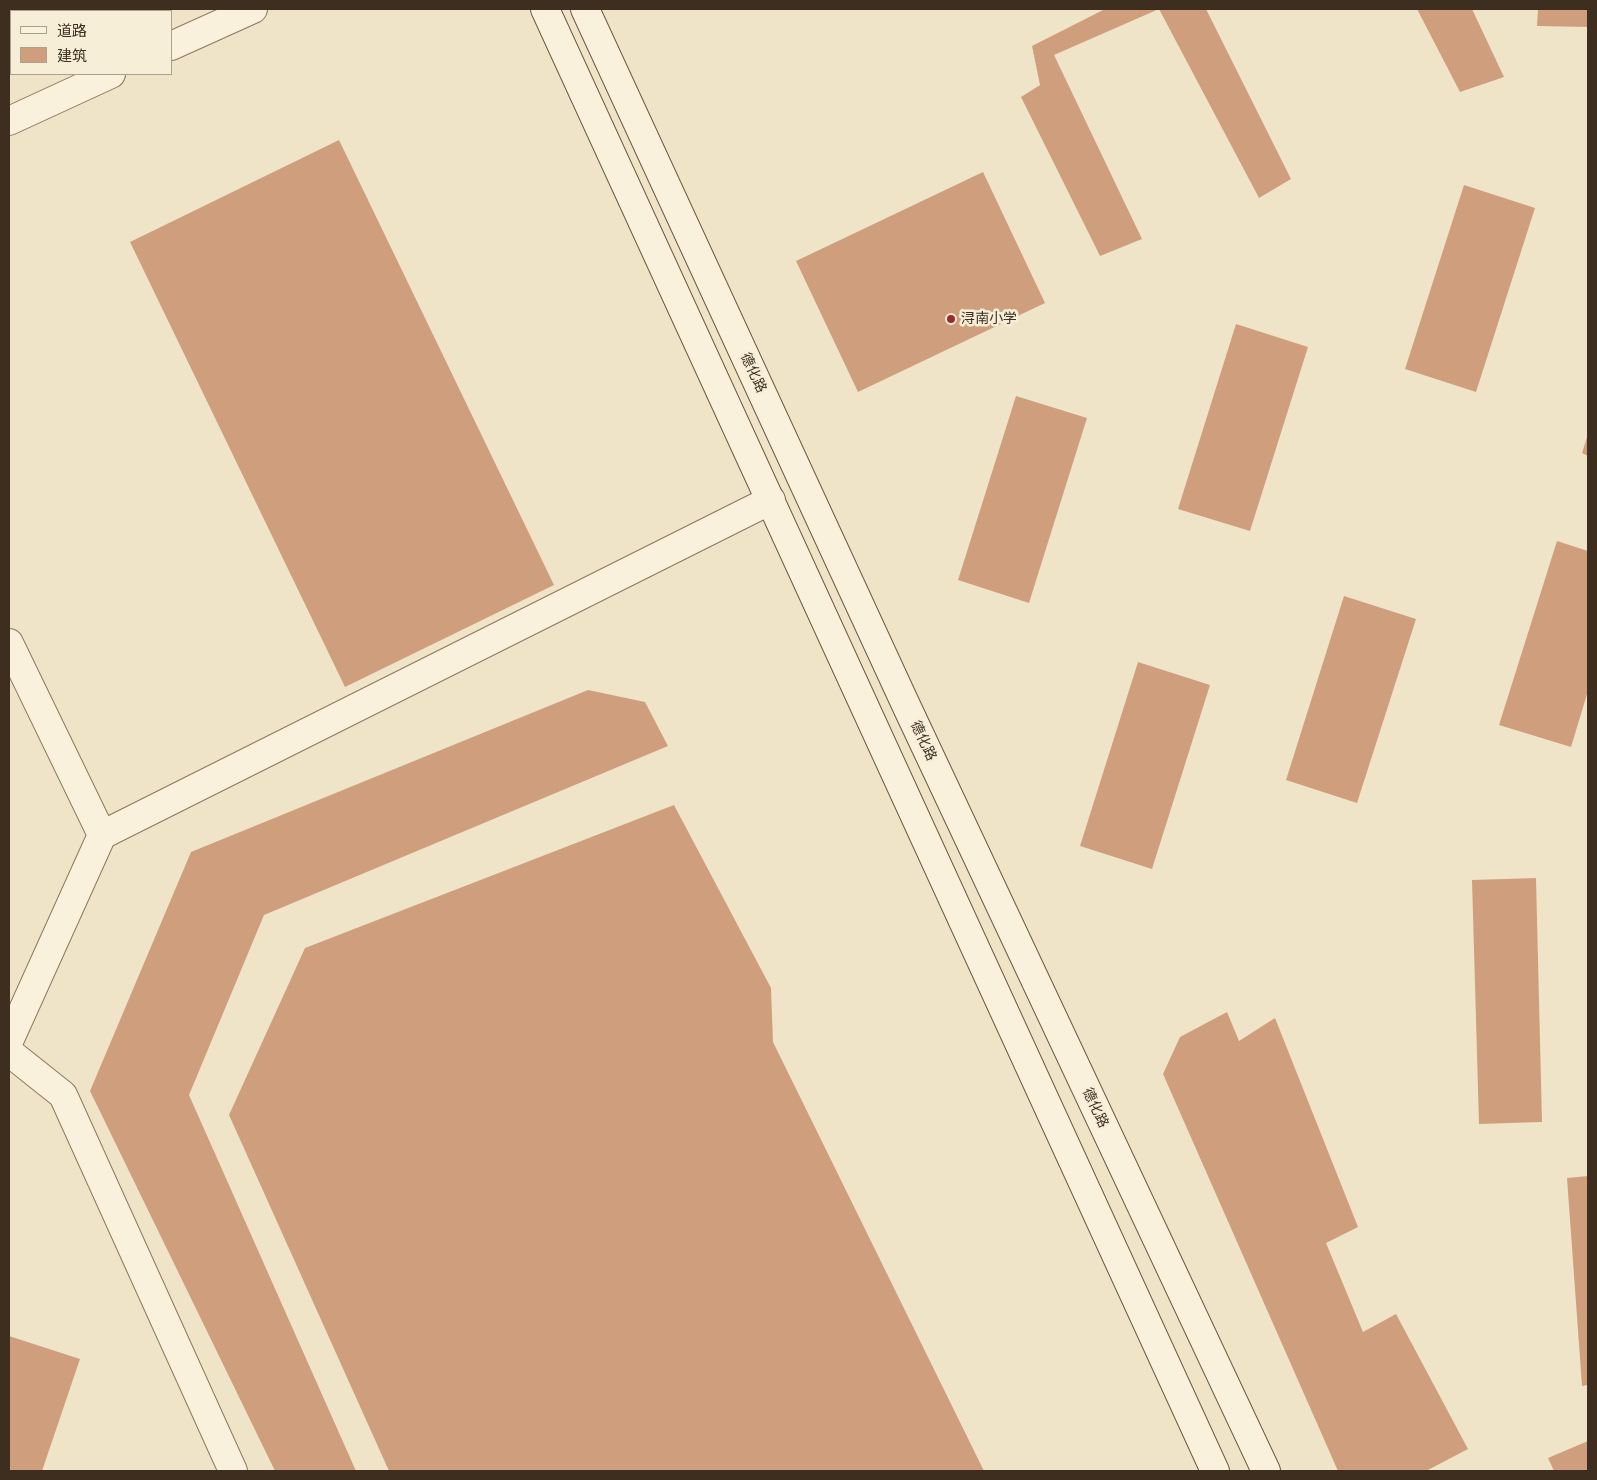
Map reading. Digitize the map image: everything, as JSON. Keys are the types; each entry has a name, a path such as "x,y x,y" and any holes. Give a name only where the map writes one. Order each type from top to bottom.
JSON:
{"main road":[{"path":"172,46 253,9"},
{"path":"546,9 1215,1471"},
{"name":"德化路","path":"585,9 905,703 1266,1471"},
{"path":"9,121 109,75"},
{"path":"9,1041 102,835 771,500"},
{"path":"9,643 102,835"},
{"path":"9,1052 63,1095 233,1471"}],"building":[{"path":"1105,9 1159,9 1054,55 1142,239 1100,256 1021,97 1040,85 1032,46"},
{"path":"1159,9 1206,9 1291,179 1259,198"},
{"path":"1417,9 1472,9 1504,77 1460,92"},
{"path":"1538,9 1588,9 1588,27 1537,26"},
{"path":"339,140 554,585 345,687 130,242"},
{"path":"983,172 1045,303 858,392 796,261"},
{"path":"1464,185 1535,208 1476,392 1405,369"},
{"path":"1236,324 1308,347 1250,531 1178,509"},
{"path":"1016,396 1087,418 1029,603 958,580"},
{"path":"1588,434 1588,456 1582,453"},
{"path":"1557,541 1588,551 1588,691 1571,747 1499,725"},
{"path":"1344,596 1416,619 1357,803 1286,780"},
{"path":"1138,662 1210,685 1152,869 1080,846"},
{"path":"588,690 645,702 668,746 264,915 189,1095 356,1471 275,1471 90,1091 191,852"},
{"path":"674,805 771,988 773,1042 984,1471 389,1471 229,1115 305,948"},
{"path":"1536,878 1542,1122 1479,1124 1472,880"},
{"path":"1227,1012 1239,1041 1275,1018 1358,1227 1326,1243 1363,1332 1396,1314 1468,1449 1426,1471 1338,1471 1163,1074 1180,1037"},
{"path":"1588,1176 1588,1385 1582,1386 1567,1178"},
{"path":"9,1336 80,1359 42,1471 9,1471"},
{"path":"1588,1441 1588,1471 1554,1471 1548,1458"}],"place":[{"name":"浔南小学","path":"951,319"}]}
